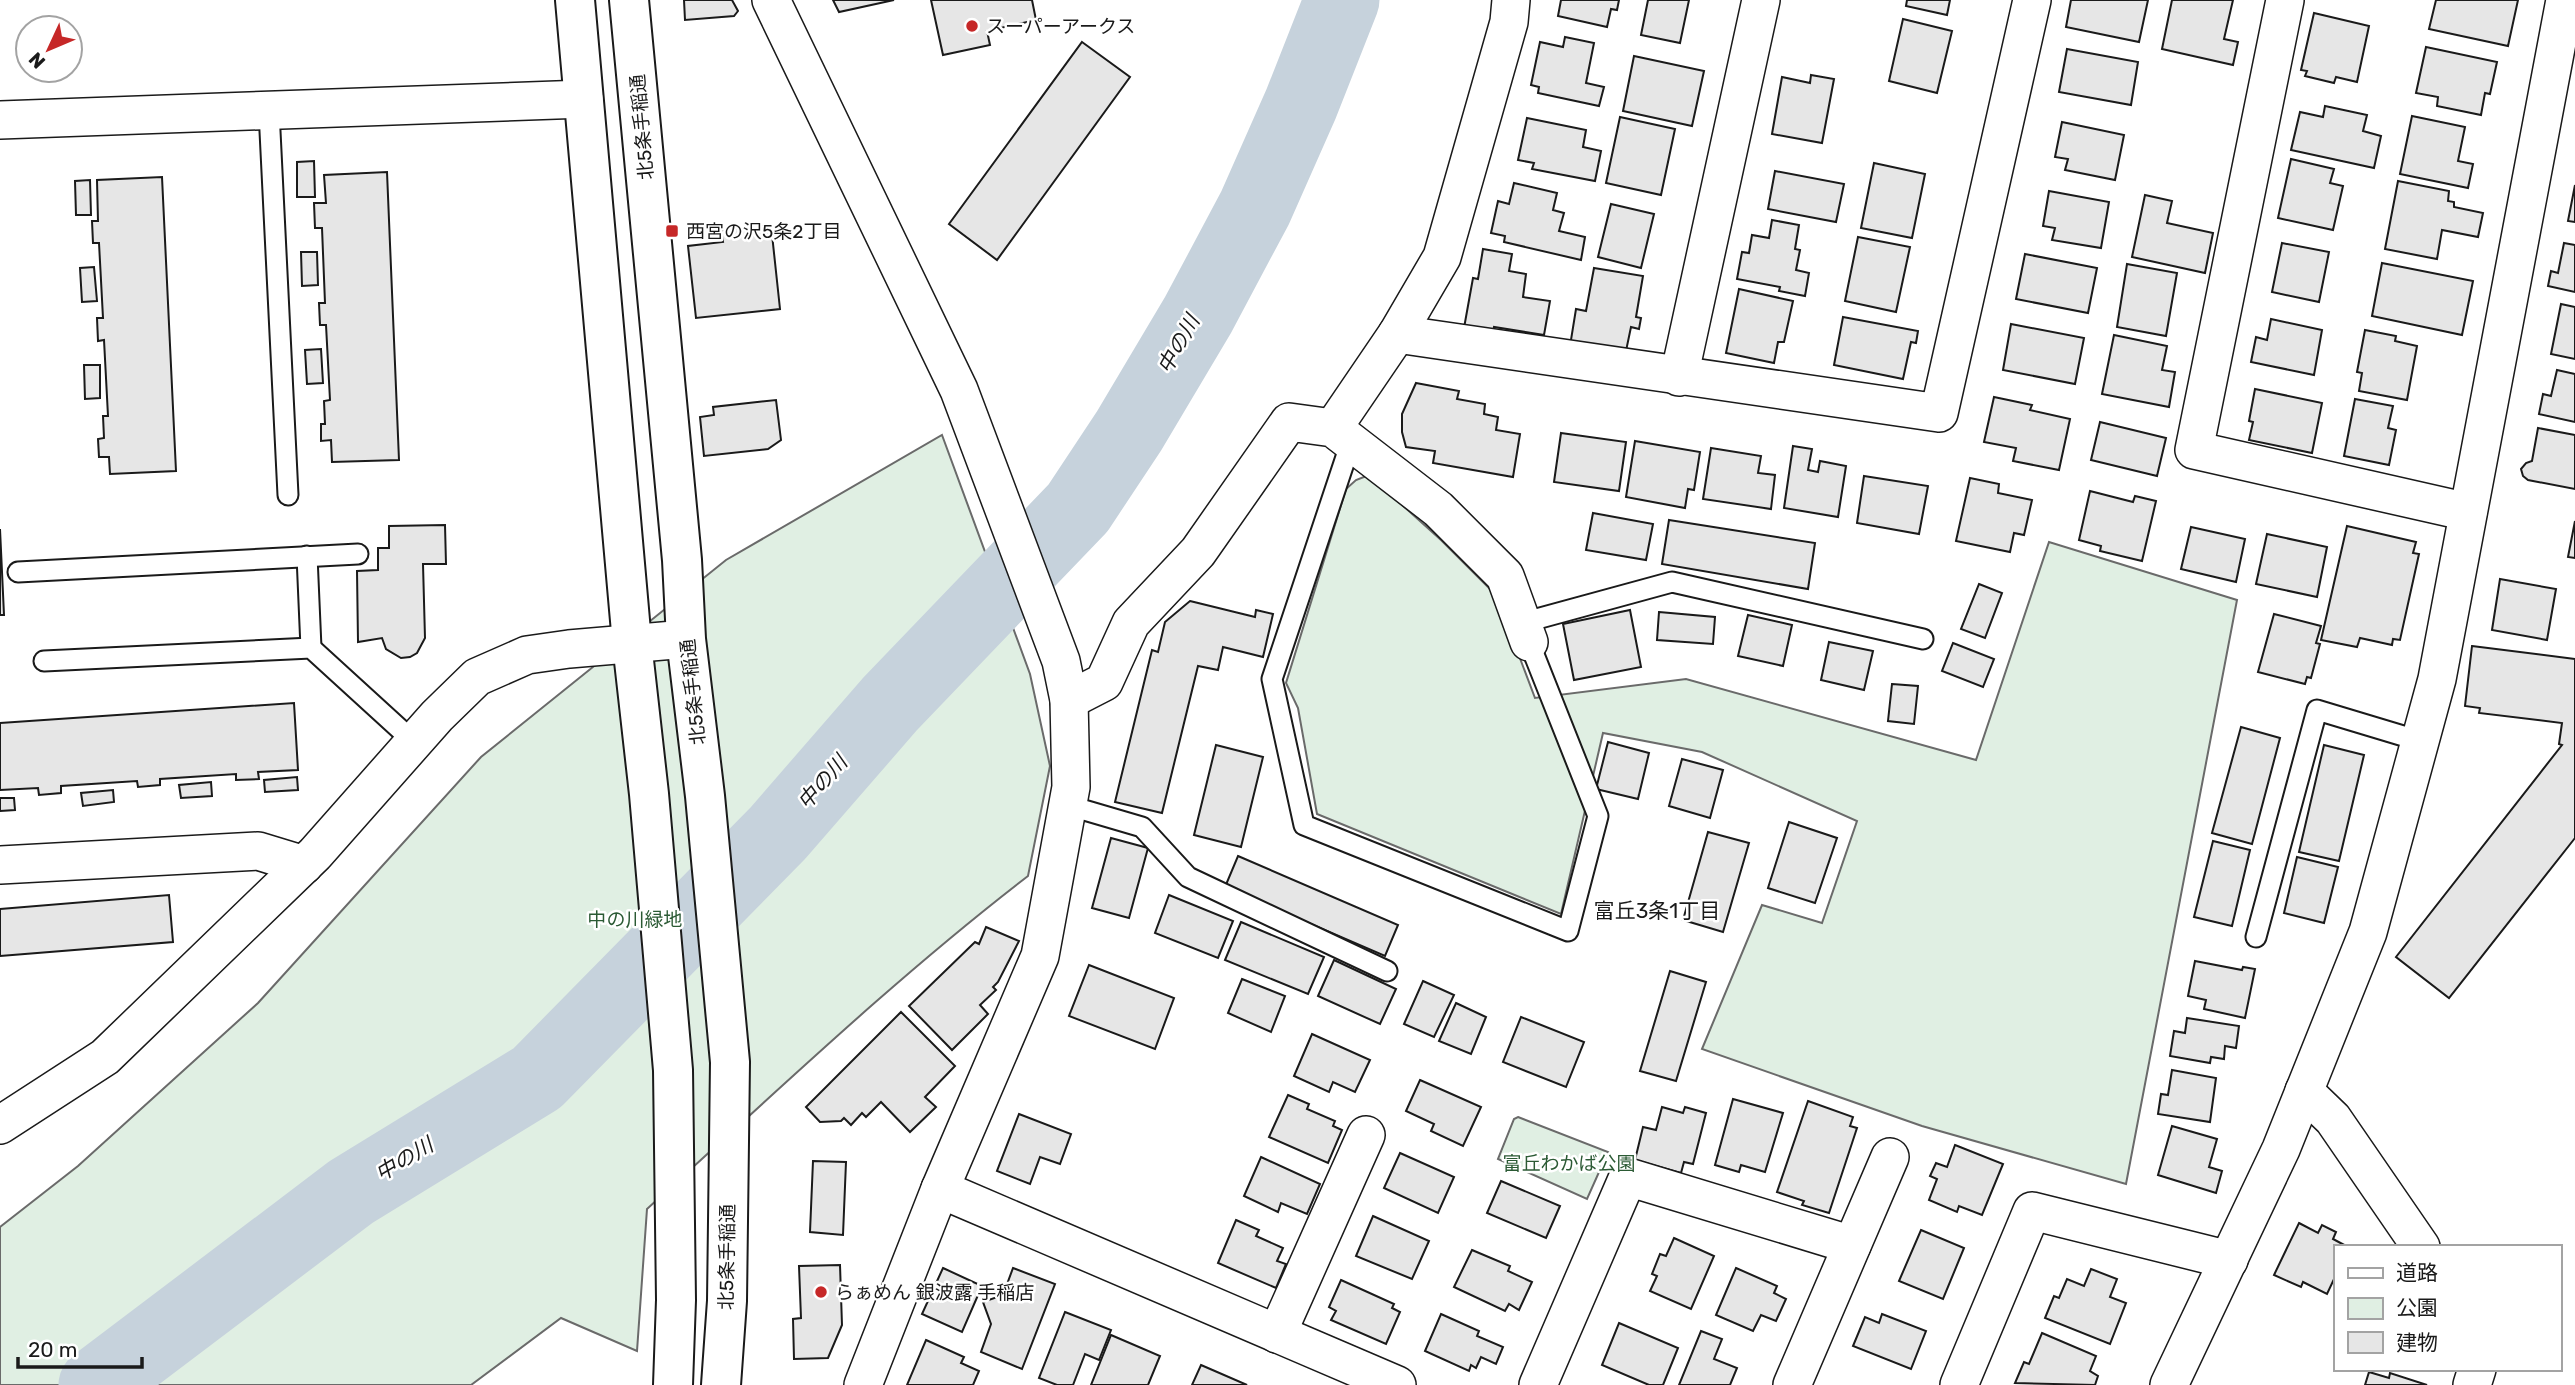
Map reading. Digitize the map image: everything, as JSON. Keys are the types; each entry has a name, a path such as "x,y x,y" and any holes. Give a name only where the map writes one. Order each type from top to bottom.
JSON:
{"highway":[{"path":"575,0 673,1070 676,1300 673,1385"},
{"name":"北5条手稲通","path":"629,0 682,560 686,639 705,796 730,1062 727,1301 721,1385"}],"street":[{"path":"771,0 959,390 1061,661 1069,700 1068,805 1040,956 940,1189 863,1385"},
{"path":"1342,435 1442,257 1509,22 1511,0"},
{"path":"1679,377 1761,0"},
{"path":"1397,334 1679,377 1939,412 2032,0"},
{"path":"2284,0 2194,450 2468,512"},
{"path":"2169,1385 2281,1149 2368,932 2437,679 2565,0"},
{"path":"0,120 584,99"},
{"path":"1069,700 1104,682 1131,623 1198,552 1289,422 1342,435 1438,509 1505,576 1526,633"},
{"path":"0,1125 105,1057 304,865 414,742 477,677 527,655 686,639"},
{"path":"0,865 258,851 304,865"},
{"path":"2304,1091 2333,1119 2420,1245"},
{"path":"1278,1334 1366,1135"},
{"path":"1792,1385 1889,1157"},
{"path":"1538,1385 1628,1177 1852,1245"},
{"path":"940,1189 1397,1385"},
{"path":"1959,1385 2032,1211 2229,1260"}],"lane":[{"path":"269,111 288,495"},
{"path":"1342,435 1272,679 1304,825 1568,931 1598,816 1526,633 1672,582 1923,639"},
{"path":"18,572 358,554"},
{"path":"307,556 311,648 414,742"},
{"path":"44,661 311,648"},
{"path":"2256,937 2317,710 2420,741"},
{"path":"1068,805 1142,827 1188,877 1387,971"}],"green space":[{"name":"中の川緑地","path":"942,435 1030,674 1050,766 1028,876 882,997 647,1209 637,1351 561,1318 471,1385 0,1385 0,1227 78,1166 258,1003 481,757 726,560"},
{"path":"1369,475 1441,540 1496,595 1535,698 1686,679 1976,760 2049,542 2237,600 2126,1184 1922,1126 1702,1049 1762,905 1822,923 1857,821 1702,752 1603,733 1561,914 1317,814 1298,708 1286,683 1346,489 1356,480"},
{"name":"富丘わかば公園","path":"1518,1117 1608,1152 1587,1199 1498,1159 1514,1119"}],"building":[{"path":"684,0 732,0 738,11 734,16 685,20"},
{"path":"833,0 894,0 839,12"},
{"name":"スーパーアークス","path":"931,0 1032,0 1036,20 987,31 990,45 943,55"},
{"path":"1561,0 1619,0 1617,10 1611,9 1607,27 1558,16"},
{"path":"1648,0 1689,0 1680,43 1641,35"},
{"path":"1907,0 1950,0 1947,15 1906,6"},
{"path":"2071,0 2148,0 2139,42 2066,27"},
{"path":"2172,0 2233,0 2224,39 2238,42 2233,65 2162,49"},
{"path":"2436,0 2518,0 2508,46 2429,29"},
{"path":"2314,13 2369,26 2357,82 2336,77 2334,83 2305,76 2307,71 2301,70"},
{"path":"1903,19 1952,31 1937,93 1889,81"},
{"path":"1565,37 1594,43 1586,83 1604,87 1599,106 1538,93 1539,87 1531,85 1540,42 1563,47"},
{"path":"1082,42 1130,77 997,260 949,224"},
{"path":"2426,47 2497,62 2490,94 2485,93 2481,115 2437,106 2438,97 2416,93"},
{"path":"2067,49 2138,62 2131,105 2059,92"},
{"path":"1634,56 1704,71 1692,126 1623,111"},
{"path":"1811,75 1834,79 1822,143 1772,134 1782,77 1810,83"},
{"path":"2325,106 2367,115 2363,131 2381,136 2374,168 2291,150 2300,112 2323,117"},
{"path":"2412,116 2465,127 2458,161 2473,164 2468,188 2400,174"},
{"path":"1620,117 1675,129 1661,195 1606,183"},
{"path":"1527,118 1586,130 1583,147 1601,151 1595,181 1532,169 1534,163 1518,160"},
{"path":"2062,122 2124,135 2115,180 2065,170 2068,159 2055,157"},
{"path":"2291,159 2334,169 2330,183 2343,186 2333,230 2278,218"},
{"path":"314,161 315,197 297,197 297,162"},
{"path":"1874,163 1925,174 1912,238 1861,228"},
{"path":"1775,171 1844,184 1836,222 1768,209"},
{"path":"387,172 399,460 332,462 331,440 321,441 321,424 325,424 324,401 330,400 326,325 320,325 319,303 325,303 322,228 315,228 314,203 326,203 324,175"},
{"path":"162,177 176,471 110,474 109,457 99,457 98,439 104,438 103,416 108,416 104,340 98,341 97,318 103,318 99,243 93,243 92,221 98,221 97,180"},
{"path":"90,180 91,215 76,215 75,181"},
{"path":"2398,181 2449,191 2448,201 2454,202 2454,207 2483,213 2478,237 2442,230 2437,259 2385,249"},
{"path":"1514,183 1557,193 1553,210 1564,213 1559,231 1585,237 1581,260 1504,242 1505,236 1491,233 1498,201 1509,204"},
{"path":"2575,185 2575,222 2568,221"},
{"path":"2049,191 2109,202 2101,248 2052,240 2055,228 2043,226"},
{"path":"2145,195 2172,201 2167,223 2213,233 2205,273 2132,257"},
{"path":"1611,204 1654,214 1641,268 1598,257"},
{"path":"1772,220 1799,225 1795,249 1800,250 1796,270 1809,273 1805,296 1779,291 1780,287 1737,279 1742,252 1749,253 1752,235 1769,238"},
{"path":"771,225 780,309 696,318 688,246 723,242 721,230"},
{"path":"1858,237 1910,247 1896,312 1845,301"},
{"path":"2282,243 2329,252 2319,302 2272,292"},
{"path":"2564,243 2575,245 2575,292 2548,286 2551,271 2558,273"},
{"path":"1483,249 1512,254 1509,271 1526,274 1523,297 1550,301 1544,335 1494,327 1493,333 1464,328 1473,278 1478,279"},
{"path":"301,252 317,252 318,285 302,286"},
{"path":"2025,254 2097,268 2088,313 2016,299"},
{"path":"2382,263 2473,281 2462,335 2372,316"},
{"path":"2127,264 2177,273 2166,336 2117,327"},
{"path":"94,267 97,301 82,302 80,268"},
{"path":"1594,268 1643,276 1636,317 1641,318 1639,329 1631,327 1626,351 1570,346 1576,309 1586,311"},
{"path":"1739,289 1793,301 1784,342 1778,342 1774,363 1726,353"},
{"path":"2561,304 2575,307 2575,359 2551,354"},
{"path":"1843,317 1918,331 1916,343 1911,342 1903,379 1834,365"},
{"path":"2271,319 2322,330 2314,375 2251,362 2256,337 2267,340"},
{"path":"2011,324 2084,338 2075,384 2003,370"},
{"path":"2365,330 2396,336 2395,341 2417,346 2407,400 2359,391 2362,373 2357,372"},
{"path":"2114,335 2167,346 2162,370 2175,372 2169,407 2102,394"},
{"path":"321,349 323,383 307,384 305,350"},
{"path":"84,365 100,365 100,398 85,399"},
{"path":"2557,370 2575,374 2575,422 2539,414 2543,394 2551,396"},
{"path":"1416,383 1459,391 1457,399 1485,404 1484,414 1498,417 1496,430 1520,434 1513,477 1433,463 1435,451 1406,447 1402,432 1402,414"},
{"path":"2255,389 2322,403 2312,453 2249,440 2253,422 2249,421"},
{"path":"1994,397 2032,405 2030,410 2070,419 2059,470 2013,461 2016,448 1984,442"},
{"path":"2355,399 2393,406 2388,428 2396,430 2389,465 2344,456"},
{"path":"776,400 781,440 768,449 704,456 700,417 714,415 713,407"},
{"path":"2100,422 2166,438 2157,476 2091,460"},
{"path":"2538,428 2575,435 2575,489 2528,480 2523,476 2521,469 2532,461"},
{"path":"1561,433 1626,442 1619,491 1554,482"},
{"path":"1635,441 1700,452 1694,490 1688,489 1685,508 1626,497"},
{"path":"1793,446 1812,449 1808,470 1818,472 1820,461 1846,466 1838,517 1784,508"},
{"path":"1711,448 1761,456 1758,473 1775,475 1771,509 1703,499"},
{"path":"1864,476 1928,486 1919,534 1857,523"},
{"path":"1970,478 1999,484 1998,493 2032,500 2024,535 2014,533 2010,552 1956,541"},
{"path":"2090,491 2133,502 2135,496 2156,501 2142,561 2100,551 2101,546 2079,540"},
{"path":"1593,513 1653,524 1646,560 1586,550"},
{"path":"1669,520 1815,543 1808,589 1662,564"},
{"path":"2575,521 2575,558 2568,557"},
{"path":"445,525 446,564 423,564 425,638 417,653 401,658 386,649 382,638 358,642 357,571 378,570 378,548 389,548 389,526"},
{"path":"2347,526 2416,542 2413,553 2419,554 2400,640 2393,639 2392,645 2360,638 2357,647 2321,640"},
{"path":"2191,527 2245,539 2236,582 2181,569"},
{"path":"0,529 4,615 0,615"},
{"path":"2267,534 2327,547 2317,597 2256,584"},
{"path":"2500,579 2556,589 2547,640 2492,630"},
{"path":"1979,584 2002,593 1985,638 1961,629"},
{"path":"1190,601 1255,617 1256,610 1273,614 1263,657 1223,647 1218,670 1198,666 1162,813 1115,802 1152,650 1158,652 1165,622"},
{"path":"1630,610 1641,667 1574,680 1563,624"},
{"path":"1659,612 1715,617 1713,644 1657,640"},
{"path":"2274,614 2321,626 2316,643 2320,644 2311,678 2307,677 2305,684 2258,672"},
{"path":"1748,615 1792,625 1783,666 1738,656"},
{"path":"1829,642 1873,651 1864,690 1821,680"},
{"path":"1953,643 1994,659 1983,687 1942,671"},
{"path":"2472,646 2575,659 2575,838 2449,998 2396,957 2562,745 2559,744 2562,723 2479,713 2480,708 2465,706"},
{"path":"1892,684 1918,686 1914,724 1888,721"},
{"path":"294,703 298,770 258,772 259,779 236,780 236,774 160,779 160,785 138,787 137,781 61,786 61,793 39,795 38,788 0,790 0,723"},
{"path":"2241,727 2280,738 2252,844 2212,833"},
{"path":"1608,742 1649,753 1638,799 1596,789"},
{"path":"1216,745 1263,757 1241,847 1194,835"},
{"path":"2324,745 2364,755 2339,861 2299,852"},
{"path":"1682,759 1723,770 1710,818 1669,806"},
{"path":"297,777 298,790 265,792 264,780"},
{"path":"211,782 212,796 181,798 179,785"},
{"path":"113,790 114,802 83,806 81,793"},
{"path":"0,798 14,798 15,810 0,811"},
{"path":"1789,822 1837,838 1815,903 1768,888"},
{"path":"1708,832 1749,843 1723,932 1683,920"},
{"path":"1111,838 1148,848 1129,918 1092,908"},
{"path":"2213,841 2250,850 2232,926 2194,917"},
{"path":"1238,856 1398,925 1385,956 1225,887"},
{"path":"2297,857 2338,867 2324,923 2284,913"},
{"path":"169,895 173,942 0,956 0,909"},
{"path":"1169,895 1233,921 1218,958 1155,933"},
{"path":"1241,922 1324,957 1308,994 1225,960"},
{"path":"986,927 1019,941 993,987 996,990 980,1005 988,1014 952,1050 909,1006 975,942 979,944"},
{"path":"1334,960 1396,989 1380,1024 1318,996"},
{"path":"2195,961 2242,970 2243,967 2255,969 2245,1018 2204,1009 2206,1000 2188,996"},
{"path":"1089,965 1174,998 1155,1049 1069,1016"},
{"path":"1670,971 1706,982 1676,1081 1640,1071"},
{"path":"1242,979 1285,996 1271,1032 1228,1013"},
{"path":"1423,981 1454,995 1434,1037 1404,1024"},
{"path":"1456,1003 1486,1017 1471,1054 1439,1041"},
{"path":"901,1012 955,1066 925,1097 936,1107 910,1132 881,1102 866,1117 862,1113 851,1125 844,1118 841,1121 820,1122 806,1107"},
{"path":"1521,1017 1584,1042 1566,1087 1503,1062"},
{"path":"2187,1018 2239,1026 2236,1048 2225,1046 2224,1059 2211,1057 2210,1063 2170,1056 2174,1031 2185,1033"},
{"path":"1312,1034 1370,1060 1355,1092 1333,1082 1329,1092 1294,1076"},
{"path":"2172,1070 2216,1078 2210,1122 2158,1114 2161,1094 2168,1095"},
{"path":"1420,1080 1481,1107 1463,1146 1431,1131 1434,1124 1406,1111"},
{"path":"1288,1095 1309,1104 1307,1109 1335,1121 1333,1126 1342,1130 1328,1163 1269,1137"},
{"path":"1733,1099 1783,1113 1765,1172 1741,1165 1739,1172 1715,1165"},
{"path":"1808,1101 1853,1117 1850,1126 1857,1128 1829,1213 1802,1205 1804,1201 1777,1192"},
{"path":"1662,1107 1683,1113 1685,1107 1706,1113 1693,1164 1684,1162 1681,1173 1635,1160 1643,1127 1656,1130"},
{"path":"1019,1114 1071,1134 1060,1164 1040,1157 1030,1184 997,1171"},
{"path":"2172,1126 2217,1139 2209,1167 2222,1171 2216,1193 2158,1175"},
{"path":"1955,1145 2003,1164 1982,1215 1959,1206 1957,1212 1929,1200 1937,1179 1930,1176 1936,1163 1947,1167"},
{"path":"1400,1153 1454,1177 1438,1213 1384,1188"},
{"path":"1261,1157 1320,1184 1307,1214 1281,1203 1278,1212 1244,1196"},
{"path":"813,1161 846,1162 843,1235 810,1232"},
{"path":"1501,1181 1560,1206 1546,1238 1487,1213"},
{"path":"1373,1216 1429,1241 1412,1279 1356,1256"},
{"path":"1236,1220 1259,1230 1256,1236 1283,1248 1277,1261 1286,1264 1276,1288 1218,1263"},
{"path":"2299,1223 2318,1233 2322,1225 2336,1232 2333,1239 2344,1245 2334,1245 2334,1279 2327,1294 2303,1282 2301,1287 2274,1275"},
{"path":"1921,1230 1964,1248 1943,1299 1899,1281"},
{"path":"1674,1238 1714,1256 1691,1309 1650,1291 1657,1276 1652,1274 1660,1254 1666,1256"},
{"path":"1472,1250 1510,1266 1508,1271 1532,1282 1519,1310 1509,1304 1505,1311 1454,1287"},
{"name":"らぁめん 銀波露 手稲店","path":"840,1265 842,1325 828,1358 794,1359 793,1319 801,1318 799,1266"},
{"path":"943,1268 982,1286 962,1332 922,1314"},
{"path":"1013,1268 1055,1284 1022,1369 981,1352 991,1324 983,1302 1003,1295"},
{"path":"1736,1268 1777,1286 1774,1293 1786,1299 1776,1321 1761,1315 1753,1331 1716,1315"},
{"path":"2091,1269 2117,1279 2110,1297 2126,1303 2110,1344 2045,1318 2054,1296 2059,1298 2067,1279 2084,1286"},
{"path":"1341,1280 1394,1304 1392,1308 1400,1312 1386,1344 1331,1320 1336,1311 1329,1307"},
{"path":"1065,1312 1111,1330 1099,1360 1085,1354 1073,1385 1057,1385 1039,1378"},
{"path":"1441,1314 1479,1331 1477,1336 1503,1347 1496,1364 1481,1357 1476,1368 1471,1365 1469,1371 1425,1351"},
{"path":"1882,1314 1926,1331 1911,1369 1853,1346 1865,1317 1879,1323"},
{"path":"1619,1323 1678,1348 1663,1385 1649,1385 1602,1365"},
{"path":"1701,1331 1722,1339 1714,1359 1737,1368 1730,1385 1679,1385"},
{"path":"2042,1333 2096,1356 2090,1371 2098,1376 2095,1385 2015,1383 2024,1362 2029,1364"},
{"path":"1111,1335 1160,1356 1148,1385 1091,1385"},
{"path":"926,1340 964,1357 961,1363 979,1371 973,1385 907,1385"},
{"path":"1201,1365 1247,1385 1192,1385"},
{"path":"2369,1372 2389,1378 2390,1373 2427,1385 2365,1385"}],"waterway":[{"name":"中の川","path":"96,1385 351,1192 537,1078 778,833 890,704 1078,508 1129,431 1198,315 1255,208 1301,104 1342,0"}],"place":[{"name":"スーパーアークス","path":"972,26"},
{"name":"西宮の沢5条2丁目","path":"672,231"},
{"name":"らぁめん 銀波露 手稲店","path":"821,1292"}],"district":[{"name":"富丘3条1丁目","path":"1657,910"}]}
